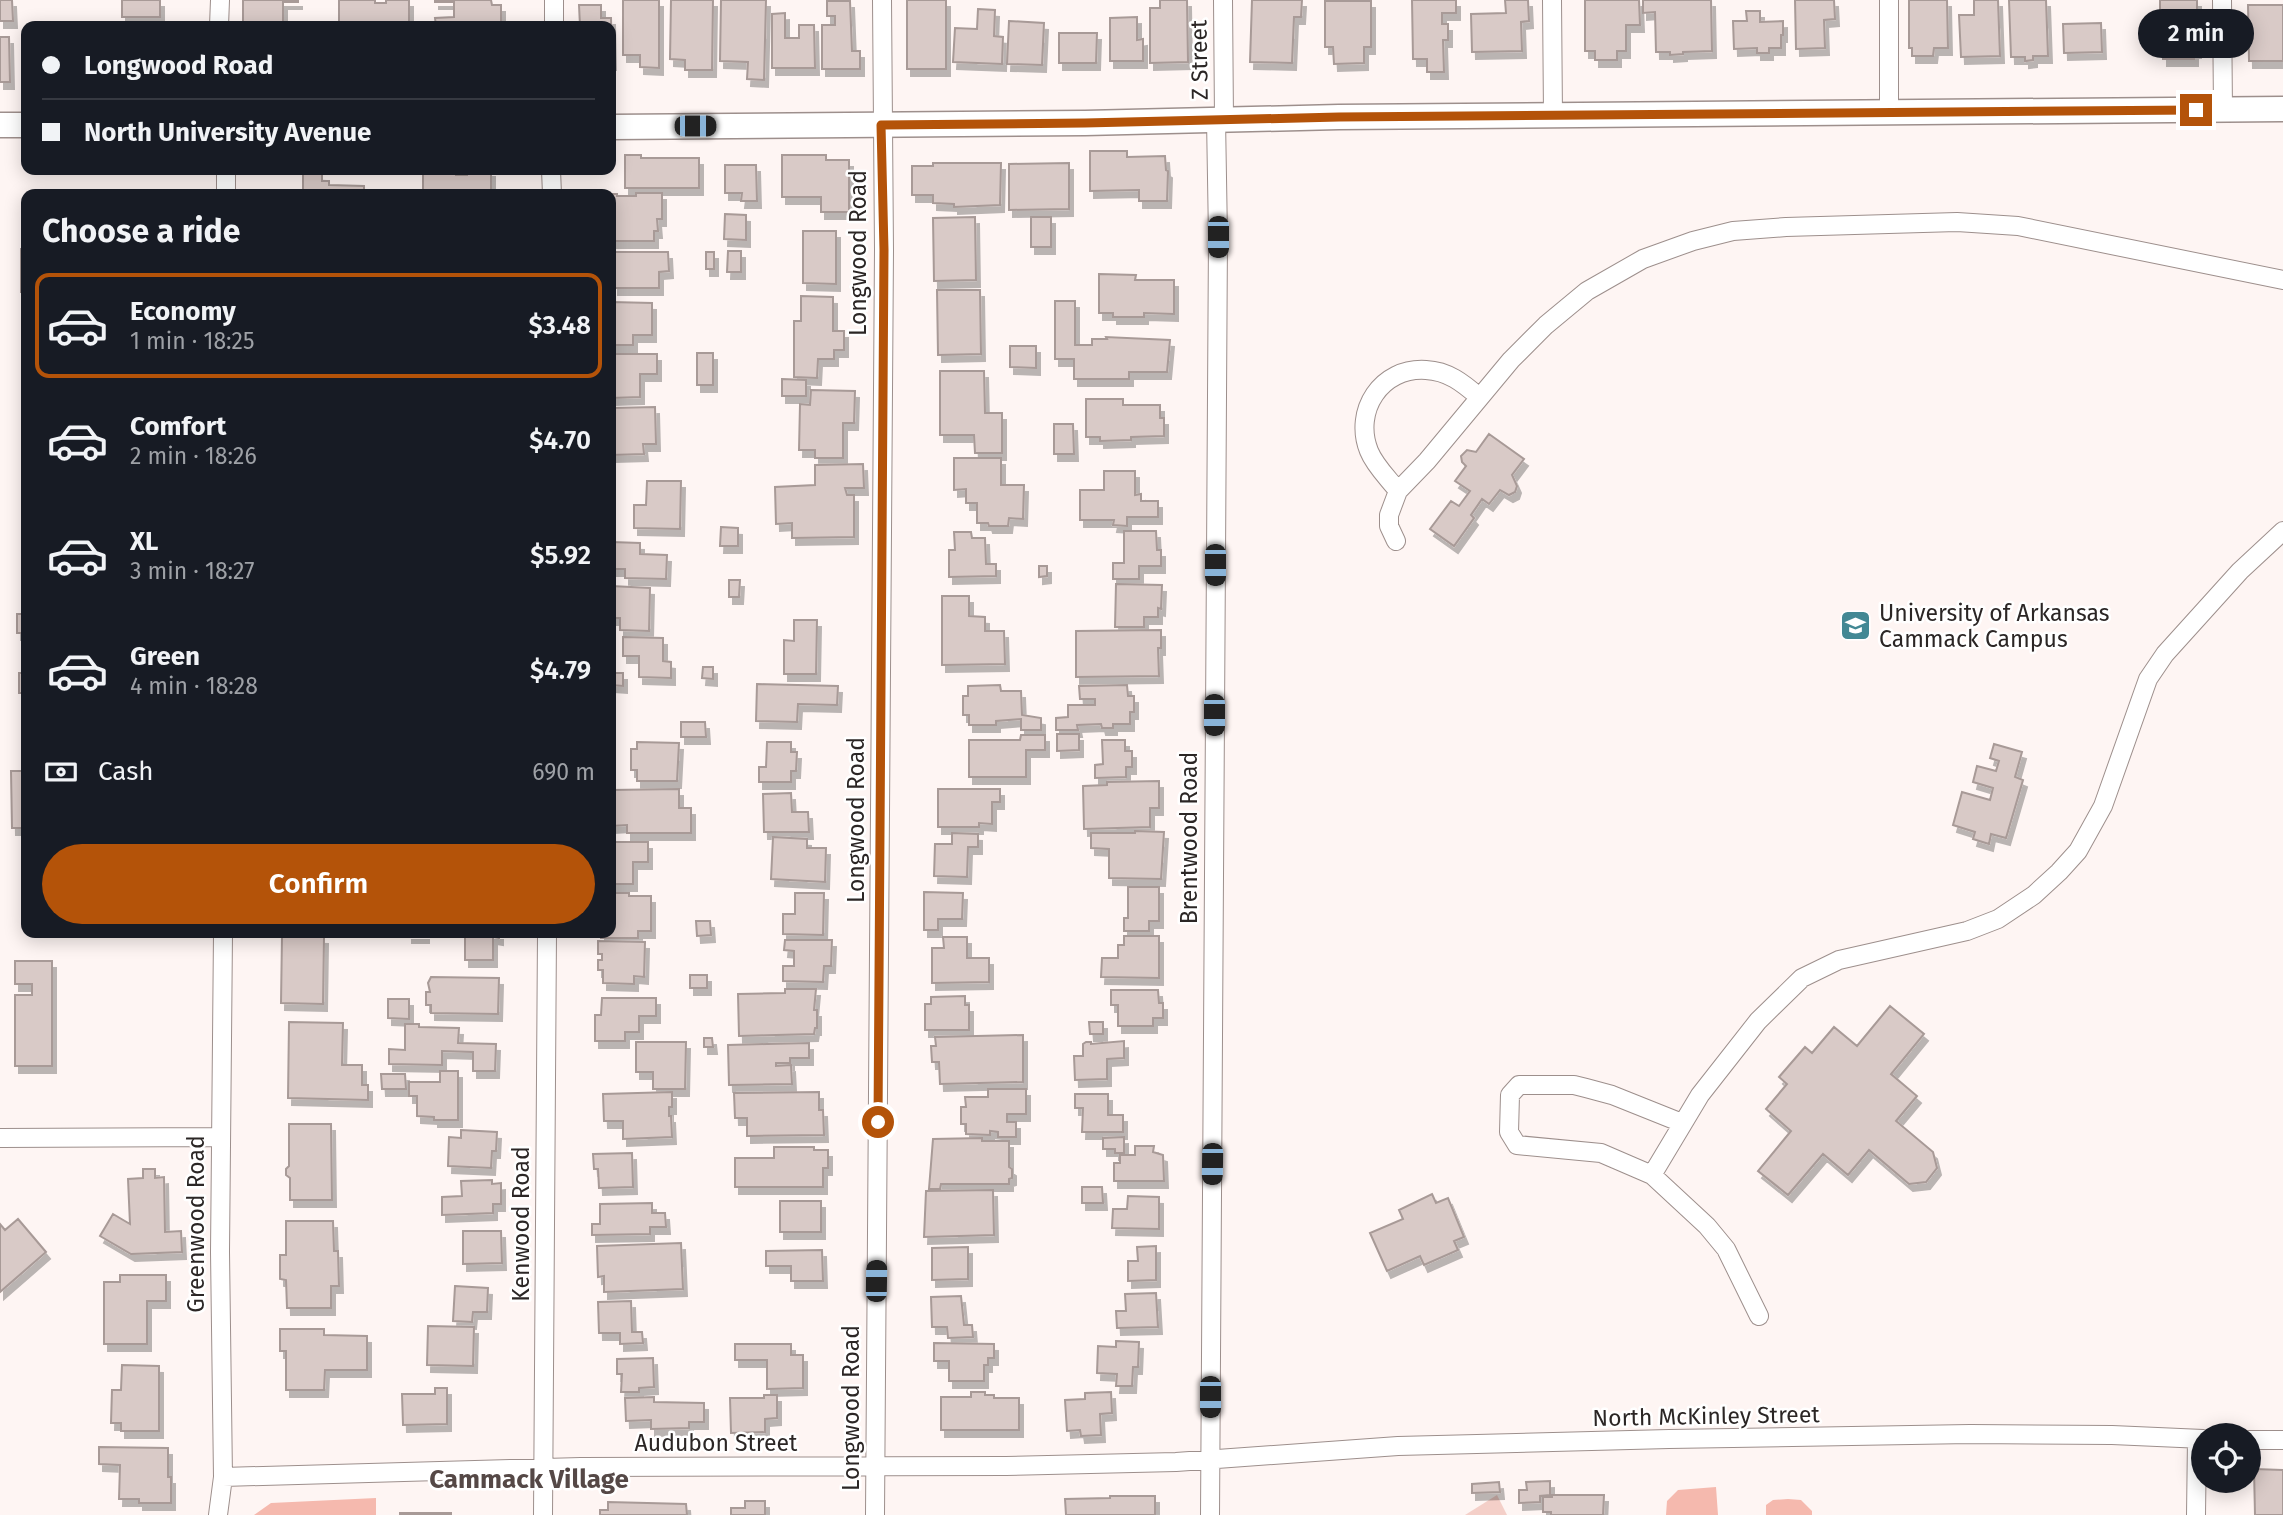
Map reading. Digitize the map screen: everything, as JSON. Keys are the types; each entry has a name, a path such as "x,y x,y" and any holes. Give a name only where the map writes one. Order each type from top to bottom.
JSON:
{"street":[{"path":"219,21 220,0"},
{"path":"554,0 554,21"},
{"name":"Longwood Road","path":"875,1515 884,264 882,0"},
{"name":"Z Street","path":"1220,119 1223,0"},
{"path":"1552,0 1553,115"},
{"path":"1889,0 1889,112"},
{"path":"2222,0 2224,110"},
{"path":"616,127 2283,109"},
{"name":"Brentwood Road","path":"1210,1515 1220,119"},
{"path":"0,125 21,125"},
{"path":"1396,541 1389,526 1389,515 1398,491 1434,453 1511,360 1546,325 1587,291 1643,259 1693,242 1733,231 1786,227 1932,223 2018,226 2283,280"},
{"path":"1398,491 1377,466 1365,439 1363,424 1366,412 1370,399 1380,387 1403,372 1428,370 1451,376 1479,397"},
{"path":"1652,1175 1700,1094 1758,1021 1802,978 1839,960 1967,931 1998,919 2034,895 2059,872 2078,850 2103,806 2128,739 2137,704 2154,670 2165,654 2240,571 2283,531"},
{"name":"Greenwood Road","path":"218,1515 223,1477 220,1137 223,938"},
{"name":"Kenwood Road","path":"543,1515 547,938"},
{"path":"1682,1123 1612,1095 1574,1086 1519,1085 1510,1095 1509,1132 1517,1145 1601,1153 1652,1175 1707,1226 1726,1249 1759,1316"},
{"path":"0,1138 220,1137"},
{"name":"North McKinley Street","path":"1210,1461 1296,1452 1398,1447 1669,1439 1970,1434 2191,1439"},
{"path":"2261,1440 2283,1440"},
{"name":"Audubon Street","path":"223,1477 581,1467 874,1467 1210,1461"},
{"path":"2196,1515 2197,1493"}],"shaded area":[{"path":"1716,1487 1718,1515 1666,1515 1667,1501 1678,1490"},
{"path":"1497,1495 1507,1515 1465,1515"},
{"path":"376,1498 376,1515 254,1515 271,1503"},
{"path":"1773,1500 1801,1500 1812,1511 1812,1515 1766,1515 1766,1505"}],"building":[{"path":"0,0 12,0 13,21 0,21"},
{"path":"122,0 160,0 160,17 122,17"},
{"path":"243,0 298,0 283,2 283,21 243,21"},
{"path":"339,0 375,0 375,3 386,3 386,0 409,0 409,21 339,21"},
{"path":"491,0 492,5 501,5 501,21 435,21 435,18 454,17 454,2 435,2"},
{"path":"623,0 659,0 659,68 640,67 640,55 623,55"},
{"path":"671,0 713,0 712,70 685,70 685,60 670,59"},
{"path":"721,0 766,0 764,80 747,79 748,62 720,61"},
{"path":"907,0 946,0 946,69 907,69"},
{"path":"1160,0 1187,0 1188,62 1150,63 1150,8 1160,8"},
{"path":"1252,0 1302,0 1301,17 1294,17 1292,63 1250,62"},
{"path":"1412,0 1456,0 1456,13 1442,13 1442,24 1448,24 1448,40 1443,40 1444,72 1427,72 1427,59 1413,59"},
{"path":"1505,0 1528,0 1529,21 1521,22 1522,51 1472,52 1471,14 1506,13"},
{"path":"1585,0 1639,0 1640,25 1626,25 1626,51 1617,51 1617,60 1595,60 1595,51 1585,51"},
{"path":"1643,0 1711,0 1712,51 1670,55 1670,52 1656,52 1655,12 1643,13"},
{"path":"1795,0 1834,0 1835,19 1824,20 1825,48 1796,49"},
{"path":"1909,0 1947,0 1948,48 1934,48 1933,56 1912,56 1912,48 1909,48"},
{"path":"1974,0 1998,0 2000,56 1961,57 1959,15 1974,15"},
{"path":"2009,0 2046,0 2048,56 2033,56 2033,60 2025,61 2025,57 2011,57"},
{"path":"2160,0 2197,0 2197,51 2194,51 2194,59 2163,59 2163,52 2160,52"},
{"path":"827,1 850,1 852,51 860,51 860,69 822,69 822,25 835,25 835,16 827,16"},
{"path":"1325,1 1371,1 1371,47 1364,47 1364,63 1334,64 1333,47 1325,47"},
{"path":"579,5 601,5 601,18 611,18 611,21 580,21"},
{"path":"2248,5 2283,5 2283,61 2249,61"},
{"path":"978,9 995,10 994,36 1003,37 1002,64 953,62 955,28 977,29"},
{"path":"1746,11 1760,11 1760,22 1783,21 1781,48 1769,48 1769,53 1757,53 1757,48 1734,49 1733,21 1747,21"},
{"path":"785,13 785,38 799,38 799,25 814,25 815,68 772,68 772,14"},
{"path":"1137,17 1137,40 1143,39 1143,61 1110,61 1110,18"},
{"path":"1009,21 1044,23 1042,65 1007,64"},
{"path":"2101,23 2102,52 2064,53 2063,24"},
{"path":"1059,33 1097,33 1096,63 1059,63"},
{"path":"0,37 9,37 10,82 0,82"},
{"path":"1090,151 1127,151 1127,157 1165,156 1168,171 1167,201 1139,201 1139,190 1090,191"},
{"path":"625,155 641,155 641,158 699,158 699,188 625,188"},
{"path":"782,155 826,155 826,160 849,160 849,212 821,212 821,197 782,197"},
{"path":"933,163 1001,163 1000,205 954,207 954,204 933,203 933,195 912,195 912,166 933,166"},
{"path":"1069,163 1069,209 1009,210 1009,164"},
{"path":"725,165 756,165 757,201 741,201 742,193 725,193"},
{"path":"303,175 322,175 322,181 329,181 329,185 364,186 364,189 303,189"},
{"path":"423,175 491,175 491,189 423,189"},
{"path":"636,193 662,193 662,219 657,219 658,231 654,231 654,241 616,241 616,194 636,196"},
{"path":"725,214 746,215 746,240 724,239"},
{"path":"975,217 976,280 934,281 933,218"},
{"path":"1031,217 1051,217 1051,247 1031,247"},
{"path":"803,231 836,231 836,284 803,283"},
{"path":"728,251 741,251 741,272 727,272"},
{"path":"616,252 668,252 669,271 659,272 659,288 616,288"},
{"path":"706,252 714,252 714,269 706,269"},
{"path":"1099,274 1136,275 1135,280 1174,280 1174,314 1144,313 1144,317 1113,317 1113,313 1099,313"},
{"path":"937,290 980,290 981,354 938,355"},
{"path":"801,296 833,297 833,331 844,331 844,350 834,350 834,359 818,359 817,378 794,377 794,321 801,321"},
{"path":"1055,301 1075,301 1075,345 1092,345 1092,339 1107,339 1106,337 1170,340 1167,372 1129,372 1129,379 1074,379 1074,359 1055,359"},
{"path":"616,302 652,303 652,335 633,335 633,345 616,345"},
{"path":"1010,346 1036,346 1036,368 1010,367"},
{"path":"697,353 713,353 713,385 697,385"},
{"path":"616,354 657,354 657,374 640,374 640,397 616,398"},
{"path":"940,371 984,371 985,413 1002,413 1002,453 975,453 974,435 940,435"},
{"path":"782,379 806,380 806,396 782,396"},
{"path":"811,390 855,391 854,423 843,423 843,458 815,458 815,450 799,450 800,404 810,405"},
{"path":"1086,399 1123,399 1123,405 1160,405 1160,418 1164,418 1164,436 1100,441 1100,437 1086,437"},
{"path":"655,407 656,444 643,444 644,454 616,455 616,408"},
{"path":"1054,424 1073,424 1074,454 1054,454"},
{"path":"1489,434 1524,459 1512,475 1517,486 1515,492 1509,495 1500,490 1489,504 1482,499 1471,515 1474,518 1454,546 1430,529 1451,501 1459,506 1470,491 1455,481 1466,466 1461,456 1467,450 1476,452"},
{"path":"954,458 1001,458 1001,485 1024,485 1023,519 1009,518 1008,526 977,523 977,503 966,503 966,489 954,490"},
{"path":"863,464 864,488 845,488 847,495 854,495 854,537 792,538 792,523 776,524 775,487 815,485 815,465"},
{"path":"1104,471 1135,471 1135,495 1141,494 1141,501 1158,501 1158,517 1127,517 1127,526 1113,525 1114,520 1080,520 1080,490 1104,490"},
{"path":"647,481 681,481 680,529 634,528 634,505 646,505"},
{"path":"721,527 738,528 738,546 720,546"},
{"path":"1124,531 1156,531 1157,550 1161,550 1161,566 1139,566 1139,579 1113,579 1113,563 1124,563"},
{"path":"954,532 971,532 972,538 985,538 986,564 996,564 996,576 949,577 949,550 955,550"},
{"path":"616,542 640,543 640,554 667,555 666,579 625,578 625,569 616,569"},
{"path":"1039,566 1047,566 1047,576 1039,577"},
{"path":"729,580 740,580 739,597 729,597"},
{"path":"1116,584 1162,585 1158,617 1144,617 1144,627 1115,627"},
{"path":"616,586 650,588 649,631 620,630 620,618 616,618"},
{"path":"942,596 969,596 969,616 985,617 985,631 1004,631 1005,664 942,665"},
{"path":"17,614 21,614 21,633 17,633"},
{"path":"794,620 817,620 816,674 784,674 784,640 794,641"},
{"path":"1161,630 1161,648 1158,648 1159,676 1076,677 1076,631"},
{"path":"623,637 663,638 663,661 671,662 671,678 639,677 639,656 623,656"},
{"path":"703,667 713,667 713,679 702,678"},
{"path":"21,673 21,693 19,693"},
{"path":"616,673 623,673 623,686 616,685"},
{"path":"757,684 838,686 837,705 798,704 797,722 756,721"},
{"path":"1000,685 1001,691 1021,691 1022,715 1041,718 1041,730 1021,730 1021,719 996,721 996,725 969,725 969,715 963,715 963,696 968,696 968,686"},
{"path":"1127,685 1128,696 1134,696 1134,712 1130,712 1130,724 1113,724 1113,728 1102,728 1101,724 1077,725 1078,730 1056,730 1056,718 1068,717 1068,705 1095,705 1095,699 1080,699 1079,686"},
{"path":"681,722 705,722 706,737 681,737"},
{"path":"1057,734 1079,734 1079,750 1057,751"},
{"path":"1021,735 1045,735 1045,750 1026,750 1026,777 969,777 969,740 1020,740"},
{"path":"1102,740 1125,740 1125,751 1132,751 1132,767 1126,767 1126,777 1095,778 1095,765 1103,764"},
{"path":"637,742 679,743 677,781 637,781 637,770 631,770 631,749 637,749"},
{"path":"767,742 791,742 791,752 797,752 796,771 791,771 791,782 759,782 759,767 766,767"},
{"path":"1994,744 2022,752 2015,777 2023,780 2006,838 1991,834 1989,844 1973,839 1975,832 1953,825 1962,792 1990,800 1993,788 1973,782 1977,766 1996,771 1999,761 1990,758"},
{"path":"11,771 21,771 21,828 12,828"},
{"path":"1159,781 1159,808 1150,808 1150,827 1084,829 1083,786 1107,785 1107,782"},
{"path":"679,789 679,808 691,808 691,833 627,833 627,825 616,826 616,790"},
{"path":"938,789 1000,789 1000,802 992,802 992,824 979,823 979,827 938,827"},
{"path":"791,793 792,812 808,812 809,832 764,832 763,794"},
{"path":"1164,832 1161,879 1109,878 1109,849 1091,848 1091,833"},
{"path":"952,833 978,834 978,847 968,847 967,877 934,876 935,844 952,844"},
{"path":"773,837 807,839 807,848 826,848 825,882 771,879"},
{"path":"616,842 648,842 648,862 633,862 633,884 616,884"},
{"path":"1128,887 1159,887 1159,921 1149,921 1149,931 1124,931 1124,918 1128,918"},
{"path":"924,892 963,893 962,919 938,919 938,930 924,930"},
{"path":"616,893 651,896 651,931 638,931 638,938 616,938"},
{"path":"795,893 824,893 823,935 783,934 783,914 795,914"},
{"path":"696,921 710,921 711,935 697,936"},
{"path":"1124,936 1159,936 1159,978 1101,977 1102,958 1118,958 1118,945 1124,945"},
{"path":"943,937 967,937 967,958 989,958 989,982 932,983 932,948 944,948"},
{"path":"282,938 324,938 323,1004 281,1003"},
{"path":"465,938 493,938 493,960 465,960"},
{"path":"785,940 832,940 831,966 824,966 823,982 783,981 783,966 794,966 794,951 784,950"},
{"path":"598,941 645,942 644,977 634,976 634,984 603,983 603,970 598,970 598,960 602,960 602,954 598,954"},
{"path":"15,961 52,961 52,1066 15,1066 15,995 32,995 32,984 15,984"},
{"path":"690,975 707,975 707,988 690,988"},
{"path":"431,977 499,978 498,1014 431,1013 431,1005 426,1005 426,992 430,992 428,983"},
{"path":"785,989 816,989 814,1010 817,1010 817,1028 814,1034 739,1036 738,994 785,993"},
{"path":"1111,990 1158,990 1159,1003 1163,1003 1163,1018 1153,1018 1153,1026 1118,1026 1118,1005 1111,1005"},
{"path":"965,996 965,1005 969,1005 969,1030 925,1030 925,1004 931,1004 931,997"},
{"path":"602,998 656,998 656,1016 639,1016 639,1032 625,1032 625,1041 595,1041 595,1015 601,1015"},
{"path":"388,999 409,999 409,1019 388,1018"},
{"path":"1890,1006 1924,1034 1891,1074 1917,1096 1896,1121 1933,1152 1937,1168 1926,1182 1909,1184 1869,1150 1848,1175 1823,1154 1788,1195 1758,1171 1791,1131 1766,1109 1787,1084 1779,1077 1805,1047 1812,1053 1834,1027 1857,1046"},
{"path":"289,1022 343,1023 342,1065 362,1065 362,1085 368,1085 368,1100 288,1098"},
{"path":"1089,1022 1103,1022 1103,1034 1090,1034"},
{"path":"405,1024 459,1028 458,1043 496,1044 495,1071 473,1071 473,1052 442,1051 442,1065 389,1064 389,1049 405,1050"},
{"path":"1023,1035 1023,1082 940,1084 939,1062 932,1062 931,1046 936,1046 935,1037"},
{"path":"704,1038 712,1038 713,1047 704,1047"},
{"path":"1124,1041 1124,1058 1107,1059 1107,1079 1075,1080 1074,1056 1083,1056 1083,1044"},
{"path":"636,1042 686,1042 685,1089 653,1089 653,1072 636,1072"},
{"path":"809,1043 809,1058 790,1058 790,1063 776,1063 776,1066 791,1065 792,1084 729,1085 728,1045"},
{"path":"440,1071 458,1071 458,1120 434,1120 434,1117 417,1116 417,1096 409,1096 409,1082 440,1082"},
{"path":"381,1074 405,1074 406,1089 382,1089"},
{"path":"988,1089 1026,1089 1026,1114 1007,1114 1007,1122 1016,1122 1016,1137 998,1137 998,1132 990,1131 990,1135 966,1134 966,1124 961,1124 961,1107 966,1107 965,1097 988,1097"},
{"path":"672,1092 669,1116 672,1137 623,1139 623,1121 604,1121 603,1094"},
{"path":"819,1092 824,1135 747,1136 747,1118 735,1118 734,1093"},
{"path":"1075,1094 1108,1094 1108,1115 1123,1115 1123,1132 1082,1132 1083,1108 1075,1108"},
{"path":"289,1124 331,1124 332,1200 290,1200 290,1178 286,1175 289,1166"},
{"path":"461,1130 497,1132 496,1151 492,1151 491,1168 448,1166 449,1137 461,1138"},
{"path":"1124,1137 1124,1153 1115,1153 1115,1149 1103,1149 1103,1138"},
{"path":"982,1138 982,1141 1009,1141 1009,1167 1012,1169 1012,1178 1009,1179 1009,1184 941,1184 940,1189 929,1189 933,1139"},
{"path":"1135,1146 1154,1146 1153,1152 1163,1155 1164,1181 1114,1181 1114,1163 1120,1163 1120,1155 1135,1155"},
{"path":"774,1147 814,1147 814,1150 828,1150 828,1168 823,1168 823,1187 735,1187 735,1158 774,1158"},
{"path":"632,1153 633,1187 599,1188 598,1169 594,1169 593,1154"},
{"path":"143,1169 155,1169 155,1178 164,1177 165,1232 181,1231 182,1252 131,1254 100,1236 113,1214 130,1224 128,1179 143,1178"},
{"path":"492,1180 492,1184 501,1183 501,1204 493,1204 493,1213 442,1215 442,1197 462,1196 461,1181"},
{"path":"1082,1187 1102,1187 1103,1203 1082,1203"},
{"path":"993,1190 994,1235 924,1237 926,1191"},
{"path":"1432,1194 1436,1203 1448,1198 1464,1237 1454,1241 1458,1250 1424,1265 1420,1256 1387,1271 1370,1233 1403,1219 1399,1210"},
{"path":"1128,1196 1159,1197 1159,1229 1112,1228 1113,1209 1127,1209"},
{"path":"780,1201 821,1201 821,1232 780,1232"},
{"path":"652,1203 652,1213 665,1213 666,1227 650,1227 650,1234 592,1235 592,1224 600,1224 600,1204"},
{"path":"18,1219 46,1252 0,1292 0,1224 5,1230"},
{"path":"286,1221 333,1221 334,1251 338,1251 339,1286 331,1286 331,1308 287,1308 286,1280 280,1279 280,1255 286,1255"},
{"path":"463,1231 501,1231 502,1263 463,1264"},
{"path":"681,1243 683,1289 604,1292 604,1276 598,1277 597,1246"},
{"path":"1156,1246 1156,1280 1128,1281 1128,1261 1138,1261 1137,1247"},
{"path":"968,1247 968,1279 932,1280 932,1248"},
{"path":"822,1250 823,1281 791,1281 791,1266 766,1266 766,1251"},
{"path":"120,1275 166,1275 166,1301 147,1301 147,1344 104,1344 104,1282 120,1282"},
{"path":"455,1286 488,1288 487,1312 473,1312 472,1322 453,1321"},
{"path":"1156,1293 1158,1327 1117,1328 1116,1311 1126,1311 1125,1294"},
{"path":"961,1296 964,1325 972,1325 973,1337 948,1338 947,1327 932,1327 931,1297"},
{"path":"631,1301 632,1332 642,1332 643,1343 620,1344 620,1333 599,1333 598,1302"},
{"path":"428,1326 474,1327 473,1366 427,1365"},
{"path":"280,1329 324,1329 324,1335 367,1336 367,1370 325,1370 324,1390 286,1390 286,1351 280,1351"},
{"path":"1116,1341 1139,1342 1138,1367 1133,1367 1132,1386 1116,1386 1117,1374 1097,1373 1098,1346 1116,1347"},
{"path":"934,1343 994,1344 994,1358 988,1358 988,1365 984,1365 984,1381 949,1381 949,1361 934,1361"},
{"path":"735,1344 791,1344 791,1355 803,1355 803,1388 767,1389 767,1360 735,1360"},
{"path":"653,1358 654,1387 639,1388 639,1392 621,1392 622,1374 617,1374 617,1359"},
{"path":"122,1365 159,1366 159,1431 121,1431 121,1423 111,1423 112,1390 121,1390"},
{"path":"435,1388 447,1388 447,1424 403,1425 402,1394 435,1394"},
{"path":"971,1392 985,1392 985,1395 994,1395 994,1398 1019,1398 1019,1430 941,1430 941,1397 971,1397"},
{"path":"1111,1392 1112,1413 1100,1414 1101,1435 1081,1436 1080,1430 1067,1431 1065,1400 1085,1399 1085,1393"},
{"path":"764,1395 777,1395 777,1418 765,1419 765,1432 731,1433 730,1398 764,1398"},
{"path":"654,1397 654,1402 704,1403 704,1422 689,1422 689,1428 651,1429 651,1420 626,1421 625,1398"},
{"path":"99,1447 168,1448 171,1503 139,1503 139,1499 119,1499 120,1465 99,1464"},
{"path":"2261,1469 2283,1470 2283,1515 2255,1515 2255,1493 2261,1493"},
{"path":"1550,1481 1550,1495 1540,1496 1540,1502 1519,1503 1519,1490 1527,1490 1526,1482"},
{"path":"1499,1482 1500,1492 1472,1493 1472,1484"},
{"path":"1604,1495 1603,1515 1551,1515 1551,1512 1543,1512 1543,1497"},
{"path":"1155,1496 1155,1515 1066,1515 1065,1499"},
{"path":"745,1501 765,1501 765,1515 731,1515 731,1508 745,1508"},
{"path":"608,1502 686,1504 687,1515 600,1515 600,1510 608,1510"},
{"path":"451,1513 451,1515 400,1515"}],"place":[{"name":"University of Arkansas Cammack Campus","path":"1856,626"}],"district":[{"name":"Cammack Village","path":"529,1479"}],"route":[{"path":"878,1122 884,250 881,125 1339,117 2196,110"}]}
